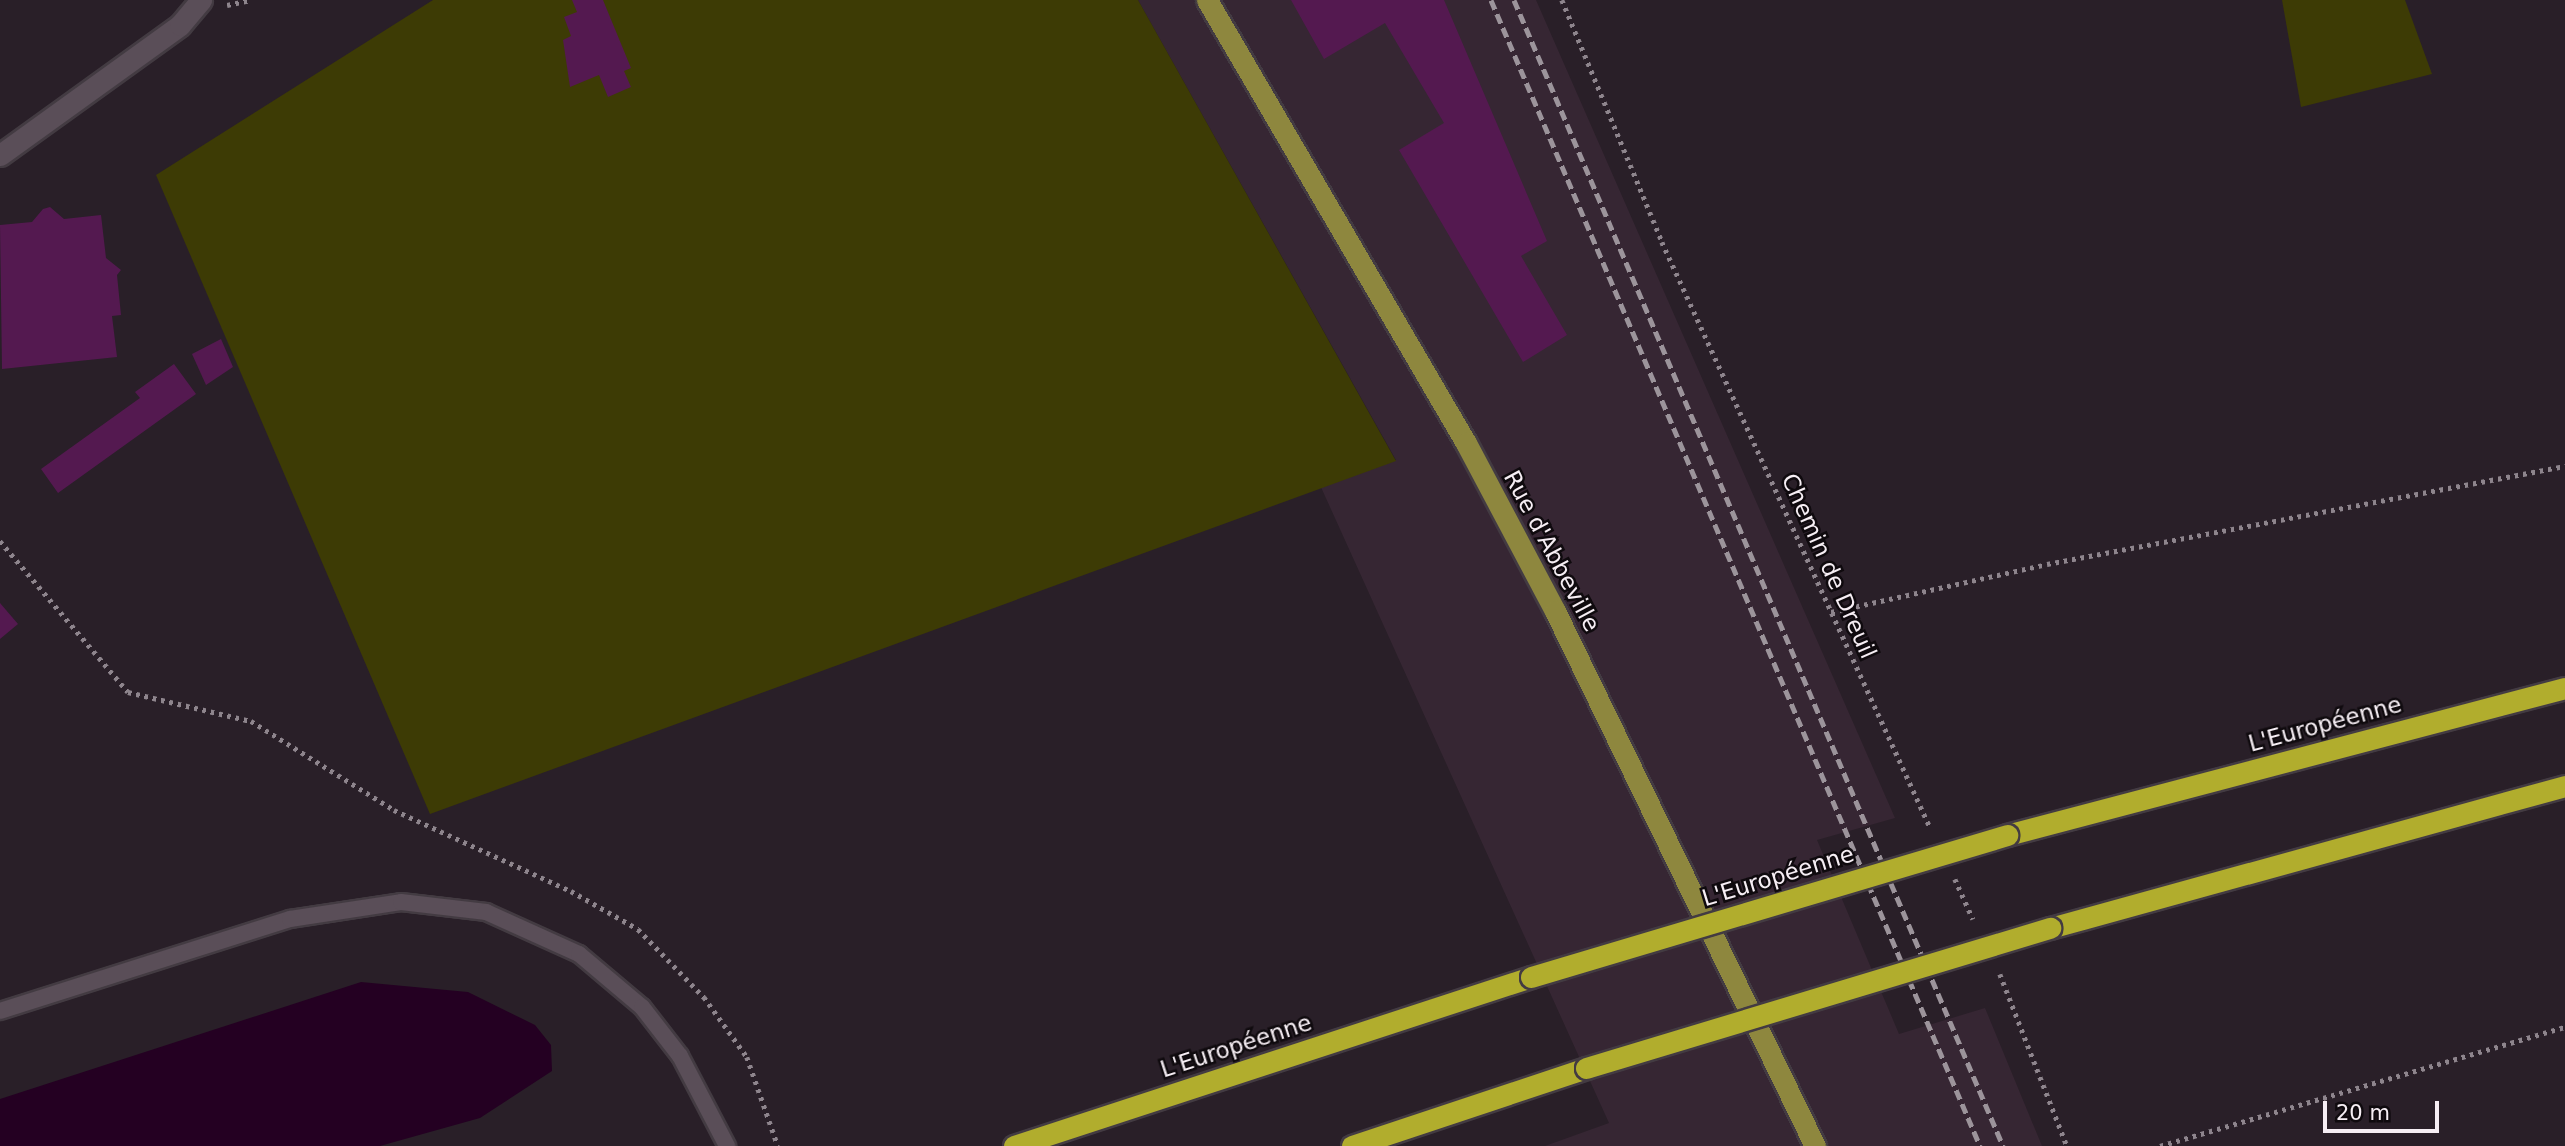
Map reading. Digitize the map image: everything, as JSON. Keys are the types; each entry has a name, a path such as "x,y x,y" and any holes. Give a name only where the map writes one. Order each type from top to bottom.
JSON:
{"highway":[{"name":"L'Européenne","path":"1014,1146 1531,977 2007,835 2565,688"},
{"path":"1352,1146 1586,1068 2050,928 2565,786"}],"main road":[{"name":"Rue d'Abbeville","path":"1207,0 1466,443 1555,611 1815,1146"}],"street":[{"path":"0,155 180,25 201,0"}],"lane":[{"path":"0,1012 290,919 401,902 486,912 579,954 642,1007 680,1056 727,1146"}],"path":[{"name":"Chemin de Dreuil","path":"1562,0 1662,242 1936,840"},
{"path":"1831,612 2048,564 2565,466"},
{"path":"0,541 128,692 250,721 394,810 571,891 638,929 704,997 747,1057 778,1146"},
{"path":"1954,877 1977,928"},
{"path":"1995,965 2067,1146"},
{"path":"2160,1146 2565,1027"}],"shaded area":[{"path":"433,0 1138,0 1396,461 430,814 156,175"},
{"path":"1138,0 1536,0 1895,818 1817,840 1899,1034 1985,1008 2042,1146 1545,1146 1609,1123 1320,485 1396,460"},
{"path":"2282,0 2405,0 2432,74 2301,107"},
{"path":"361,982 468,992 535,1025 551,1045 552,1071 480,1118 380,1146 0,1146 0,1099"}],"building":[{"path":"572,0 603,0 631,68 624,71 631,87 608,97 599,75 570,87 563,40 571,36 564,17 577,12"},
{"path":"1291,0 1444,0 1547,241 1521,256 1567,335 1523,362 1399,150 1444,123 1385,23 1324,59"},
{"path":"50,207 64,219 101,215 106,258 121,270 117,275 121,315 112,316 117,357 2,369 0,225 32,222 43,209"},
{"path":"221,339 233,367 206,385 192,354"},
{"path":"174,364 196,394 58,493 41,469 140,398 135,392"},
{"path":"0,603 18,624 0,639"}],"railway":[{"path":"1491,0 1980,1146"},
{"path":"1514,0 2003,1146"}]}
